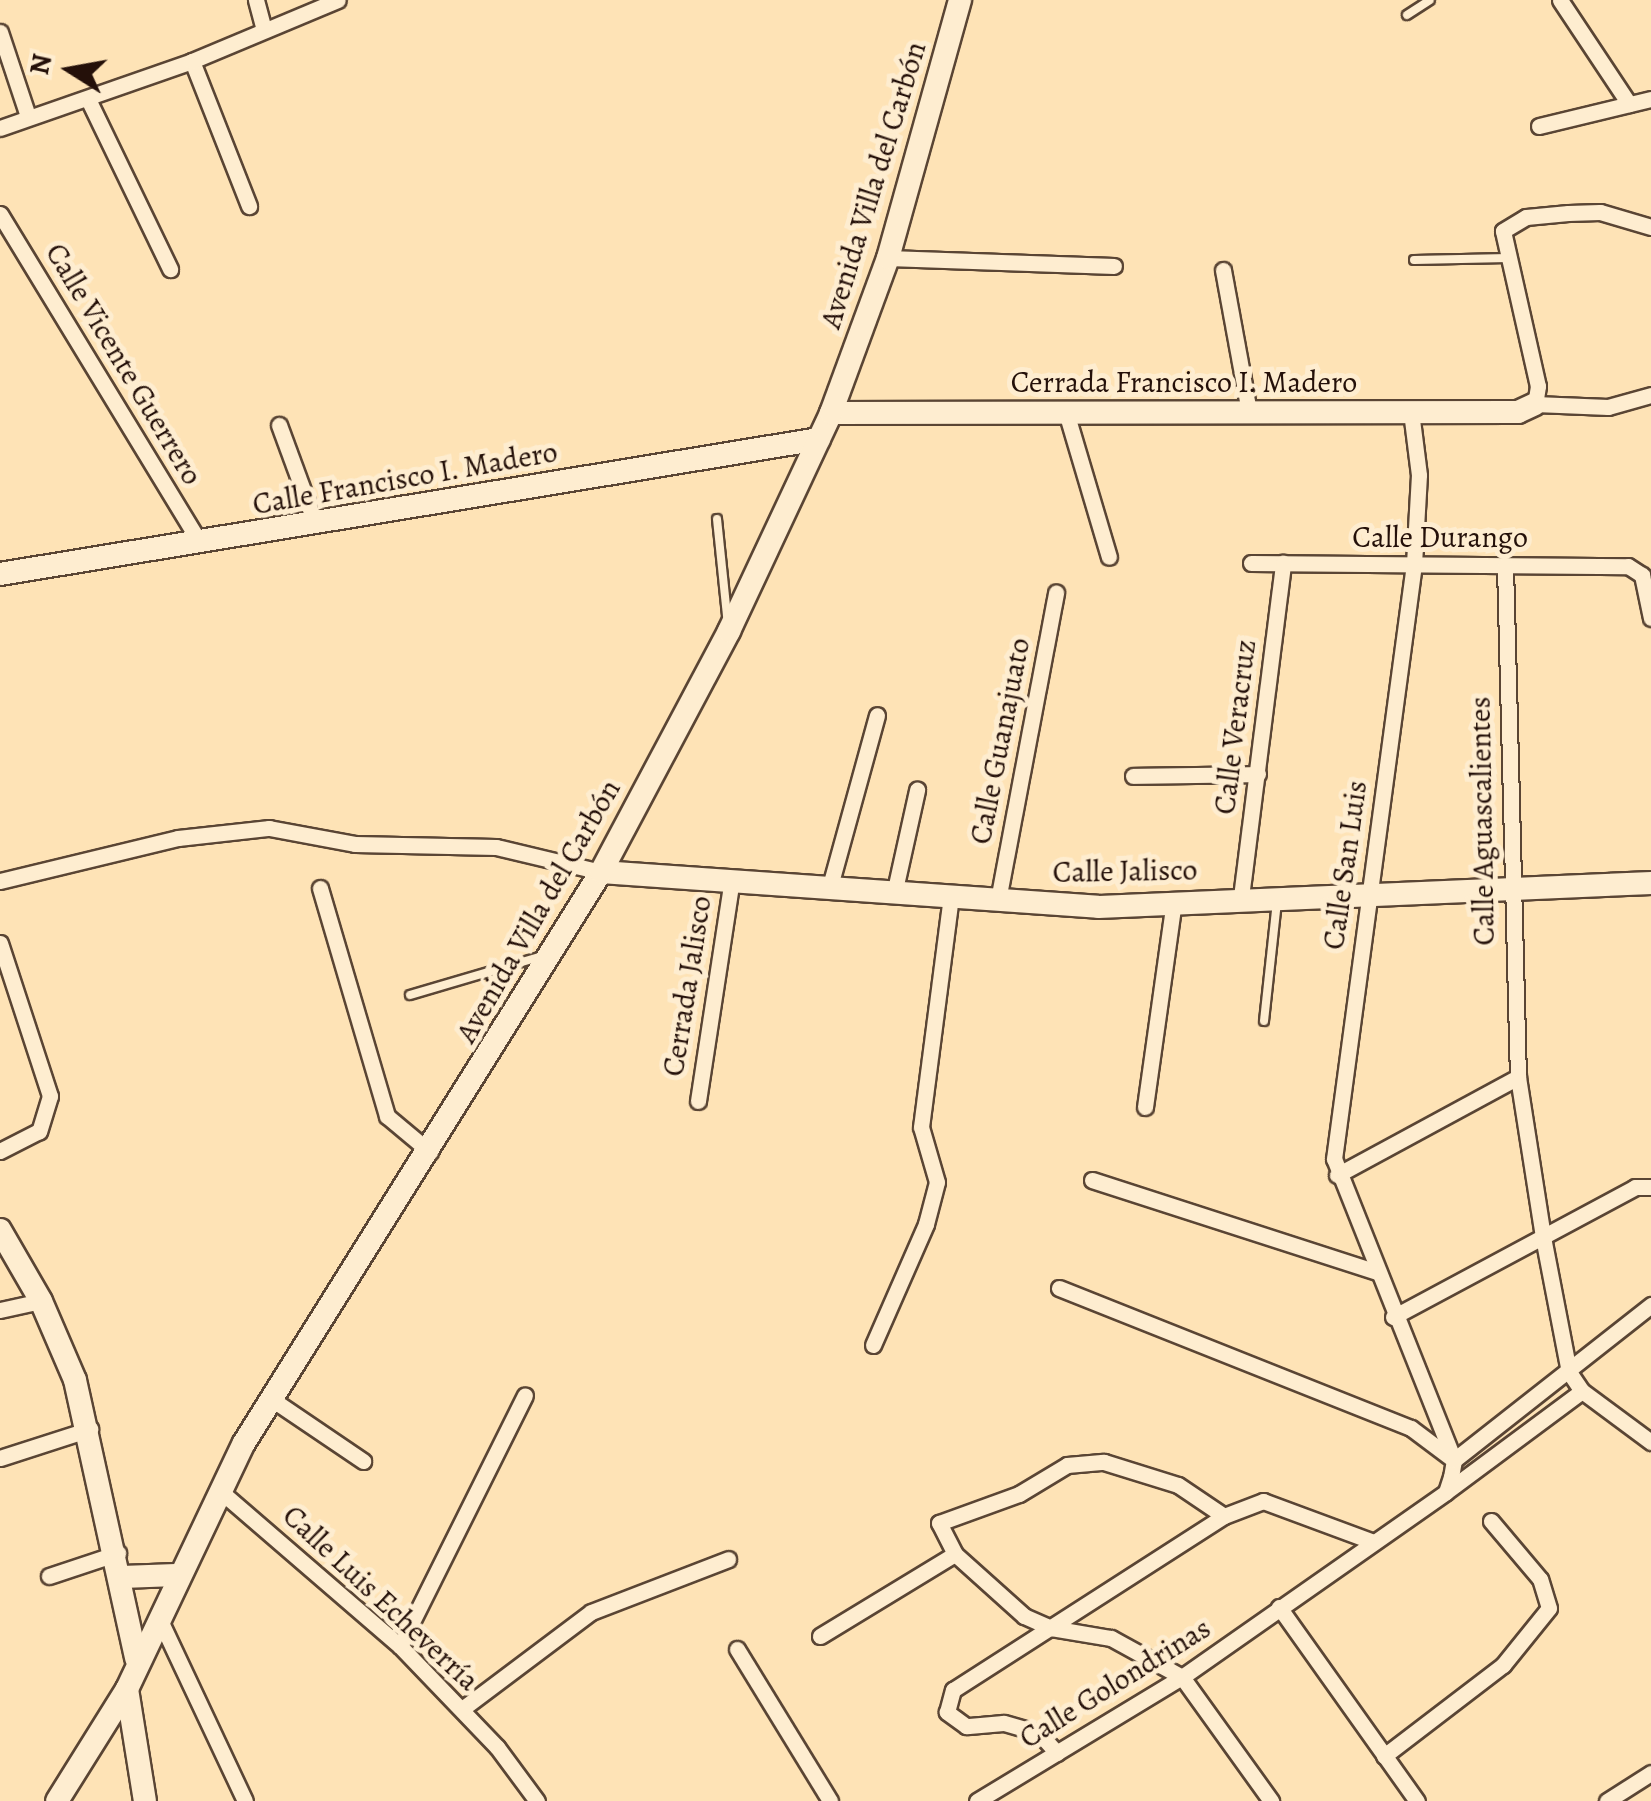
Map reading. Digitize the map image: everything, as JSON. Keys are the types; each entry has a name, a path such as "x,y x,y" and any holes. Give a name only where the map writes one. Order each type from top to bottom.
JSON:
{"street":[{"path":"256,0 264,30"},
{"path":"0,128 192,61 338,0"},
{"name":"Avenida Villa del Carbón","path":"57,1801 127,1689 136,1658 219,1490 601,872 728,631 831,412 888,258 960,0"},
{"path":"1560,0 1628,104"},
{"path":"0,32 28,116"},
{"path":"192,61 249,206"},
{"path":"88,99 170,269"},
{"path":"1539,126 1651,99"},
{"path":"1651,227 1600,212 1526,217 1502,230 1538,386 1536,404 1608,407 1651,394"},
{"name":"Calle Vicente Guerrero","path":"0,214 200,543"},
{"path":"888,258 1114,266"},
{"path":"1223,270 1248,411"},
{"name":"Cerrada Francisco I. Madero","path":"831,412 1518,412 1536,404"},
{"path":"1066,412 1109,557"},
{"name":"Calle San Luis","path":"1337,1175 1334,1158 1414,564 1419,475 1411,412"},
{"path":"279,425 315,522"},
{"name":"Calle Francisco I. Madero","path":"0,574 819,439"},
{"name":"Calle Durango","path":"1251,563 1628,566 1642,575 1651,618"},
{"name":"Calle Veracruz","path":"1241,897 1283,564"},
{"name":"Calle Aguascalientes","path":"1505,564 1509,887 1518,1077 1569,1372"},
{"name":"Calle Guanajuato","path":"998,900 1056,592"},
{"path":"830,886 877,715"},
{"path":"1133,776 1258,774"},
{"path":"894,894 916,790"},
{"path":"0,881 178,838 294,829 355,844 496,848 601,872"},
{"name":"Calle Jalisco","path":"601,872 1098,906 1370,890 1651,883"},
{"name":"Cerrada Jalisco","path":"698,1101 732,880"},
{"path":"320,888 387,1116 430,1152"},
{"path":"872,1345 926,1224 937,1182 922,1127 950,897"},
{"path":"1146,1108 1174,901"},
{"path":"0,943 50,1096 39,1131 0,1150"},
{"path":"1446,1492 1454,1460 1337,1175 1518,1077"},
{"path":"1092,1180 1376,1272"},
{"path":"1393,1316 1635,1186 1651,1188"},
{"path":"0,1230 41,1301 90,1429 118,1553 136,1658"},
{"path":"1059,1288 1411,1428 1454,1460"},
{"path":"0,1310 41,1301"},
{"path":"1454,1460 1651,1305"},
{"path":"1569,1372 1582,1390 1651,1442"},
{"name":"Calle Golondrinas","path":"981,1800 1182,1677 1446,1492 1582,1390"},
{"path":"400,1646 525,1395"},
{"path":"273,1400 363,1461"},
{"path":"0,1458 90,1429"},
{"path":"1224,1516 1178,1485 1104,1462 1068,1465 1019,1494 939,1523 954,1554 1024,1616 1050,1628 1111,1638 1182,1677 1272,1801"},
{"name":"Calle Luis Echeverría","path":"219,1490 400,1646 462,1709 536,1801"},
{"path":"1057,1752 1038,1733 1003,1723 966,1726 947,1712 953,1690 1224,1516 1263,1502 1374,1542"},
{"path":"1384,1756 1504,1665 1549,1608 1540,1578 1491,1521"},
{"path":"49,1576 118,1553"},
{"path":"820,1636 954,1554"},
{"path":"462,1709 591,1612 728,1560"},
{"path":"122,1577 176,1575"},
{"path":"1279,1607 1418,1801"},
{"path":"158,1616 245,1801"},
{"path":"737,1649 830,1801"},
{"path":"127,1689 145,1801"},
{"path":"1607,1801 1651,1774"}],"lane":[{"path":"1407,15 1430,0"},
{"path":"1414,260 1508,258"},
{"path":"717,518 728,631"},
{"path":"1264,1021 1278,897"},
{"path":"410,995 549,955"}]}
